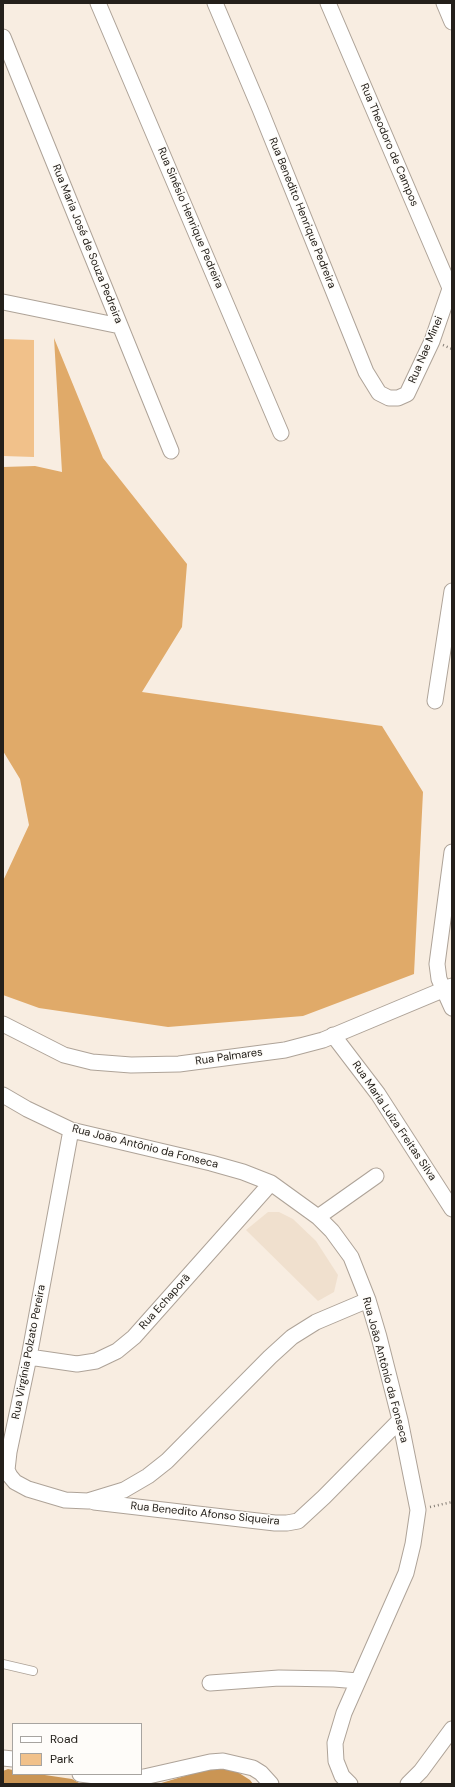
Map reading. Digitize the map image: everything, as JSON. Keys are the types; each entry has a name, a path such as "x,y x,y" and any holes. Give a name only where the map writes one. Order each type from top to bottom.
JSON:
{"street":[{"name":"Rua Sinésio Henrique Pedreira","path":"98,3 281,433"},
{"name":"Rua Benedito Henrique Pedreira","path":"215,3 260,108 366,372 379,393 389,398 398,398 407,394"},
{"name":"Rua Theodoro de Campos","path":"328,3 451,285"},
{"path":"444,3 452,22"},
{"name":"Rua Maria José de Souza Pedreira","path":"3,37 171,451"},
{"name":"Rua Nae Minei","path":"407,394 432,342 451,285"},
{"path":"3,302 120,326"},
{"path":"435,701 447,651 452,591"},
{"path":"452,852 437,964 439,979 447,988 452,1008"},
{"name":"Rua Palmares","path":"3,1024 64,1055 92,1062 131,1065 180,1064 285,1050 333,1035 447,988"},
{"name":"Rua Maria Luíza Freitas Silva","path":"333,1035 382,1100 452,1210"},
{"name":"Rua João Antônio da Fonseca","path":"4,1096 71,1130 176,1156 211,1163 243,1172 271,1183 318,1217 332,1231 351,1257 368,1300 400,1420 418,1510 413,1544 406,1573 344,1713 335,1743 336,1761 342,1776 350,1784"},
{"name":"Rua Virgínia Polzato Pereira","path":"71,1130 29,1357 9,1452 7,1466 10,1476 15,1482 43,1494 65,1500 88,1501 124,1490 148,1476 167,1462 270,1357 292,1338 316,1322 368,1300"},
{"path":"318,1217 376,1176"},
{"name":"Rua Echaporã","path":"29,1357 77,1364 96,1361 117,1351 134,1337 271,1183"},
{"name":"Rua Benedito Afonso Siqueira","path":"88,1501 275,1523 298,1521 324,1497 400,1420"},
{"path":"210,1683 279,1678 334,1679 358,1682"},
{"path":"408,1784 421,1771 452,1729"},
{"path":"88,1775 119,1779 144,1777 210,1762 223,1761 253,1768 261,1773 271,1784"}],"lane":[{"path":"3,1664 33,1671"}],"path":[{"path":"418,1510 452,1502"}],"shaded area":[{"path":"54,338 103,458 187,564 182,627 142,692 382,726 423,792 414,974 303,1016 168,1027 39,1008 3,995 3,881 29,825 20,779 3,751 3,467 35,466 62,472"},
{"path":"268,1212 279,1212 293,1219 316,1241 338,1275 334,1292 318,1301 246,1230"},
{"path":"225,1764 250,1780 253,1784 158,1784"},
{"path":"8,1769 12,1770 12,1775 45,1775 72,1779 81,1784 3,1784 3,1771"}],"green space":[{"path":"3,339 34,340 34,457 3,456"}]}
